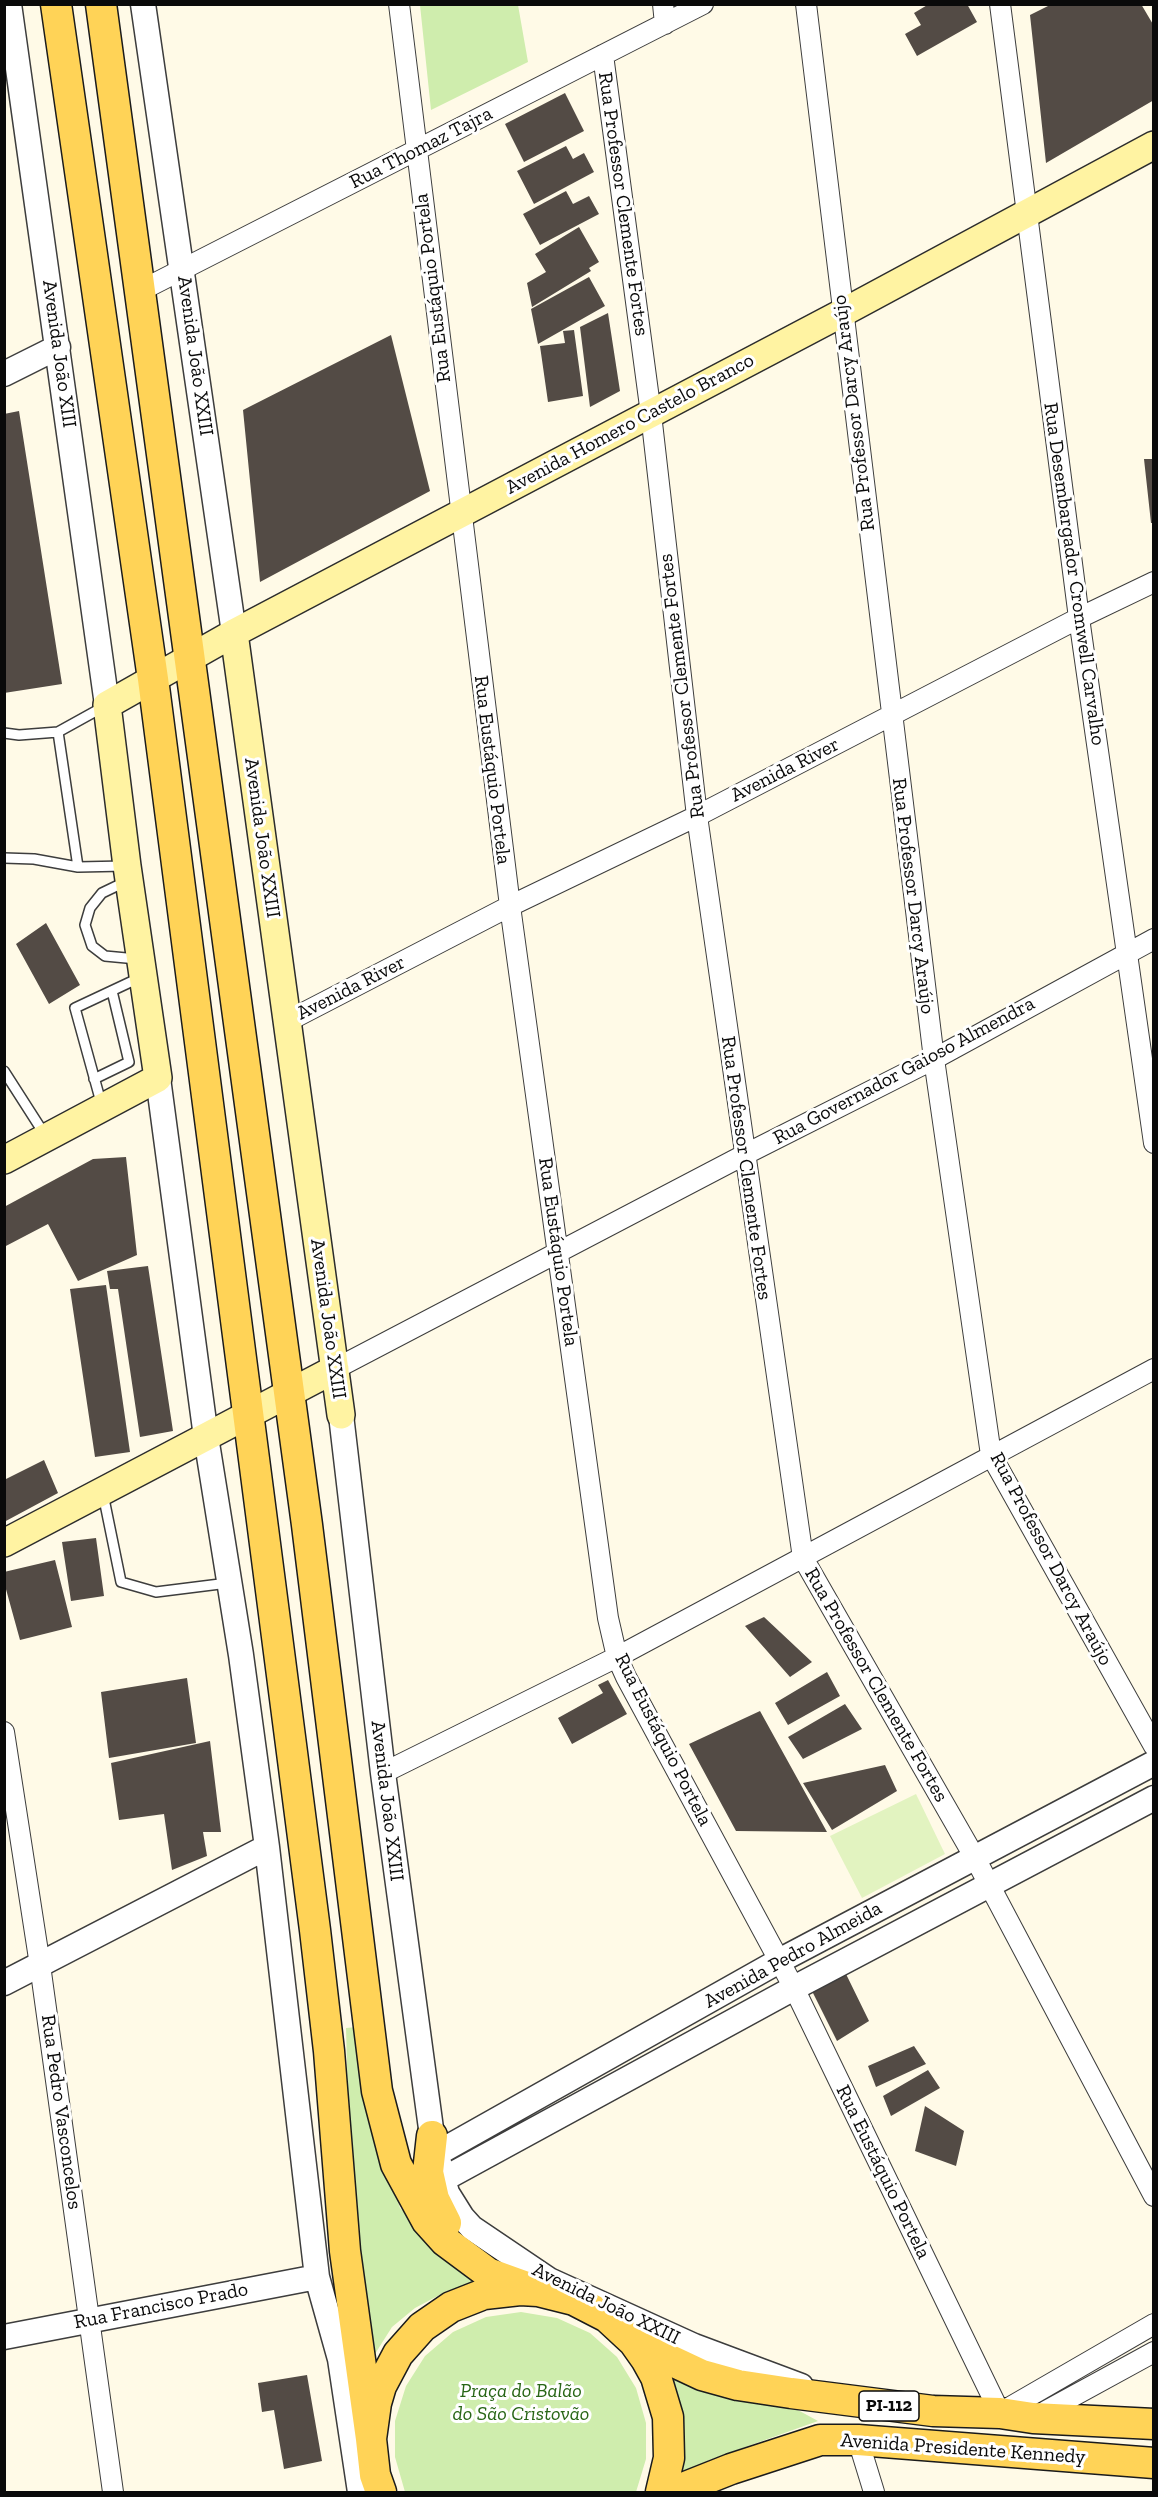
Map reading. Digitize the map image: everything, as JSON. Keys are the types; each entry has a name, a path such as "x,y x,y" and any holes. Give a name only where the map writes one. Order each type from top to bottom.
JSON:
{"main road":[{"path":"56,4 153,679 315,1930 345,2251 371,2439 372,2488"},
{"name":"Avenida João XXIII","path":"101,4 308,1525 377,2091 396,2164 427,2221 445,2241 488,2273 538,2291"},
{"name":"Avenida Homero Castelo Branco","path":"107,705 190,656 842,313 1154,145"},
{"name":"Avenida João XXIII","path":"234,633 340,1415"},
{"path":"4,1160 158,1078 128,873 107,705"},
{"path":"4,1543 335,1369"},
{"path":"336,2140 329,2174 340,2359"},
{"path":"434,2145 428,2172 434,2199 444,2220 471,2261"},
{"path":"371,2439 376,2403 388,2370 398,2354 422,2327 443,2311 468,2299 502,2291 538,2291 574,2300 606,2318 634,2342 656,2377 668,2417 669,2458 661,2493"},
{"name":"Avenida Presidente Kennedy","path":"634,2342 702,2375 738,2385 933,2411 1000,2413 1033,2418 1154,2424"},
{"name":"Avenida Presidente Kennedy","path":"672,2493 731,2469 820,2440 858,2440 1154,2463"},
{"path":"703,2493 731,2469"}],"street":[{"name":"Avenida João XIII","path":"9,4 107,705"},
{"name":"Avenida João XXIII","path":"143,4 234,633"},
{"name":"Rua Eustáquio Portela","path":"399,4 510,906 608,1618 617,1657 794,1988 1000,2413"},
{"name":"Rua Thomaz Tajra","path":"140,291 603,55 664,14 703,4"},
{"name":"Rua Professor Darcy Araújo","path":"806,4 934,1059 991,1455 1154,1746"},
{"name":"Rua Desembargador Cromwell Carvalho","path":"1000,4 1025,214 1079,618 1154,1143"},
{"name":"Rua Professor Clemente Fortes","path":"603,55 651,414 696,816 803,1557 975,1858 1154,2196"},
{"path":"4,374 58,347"},
{"name":"Avenida River","path":"288,1021 510,906 696,816 1079,618 1154,582"},
{"name":"Rua Governador Gaioso Almendra","path":"335,1369 744,1155 934,1059 1154,939"},
{"path":"158,1078 206,1437 230,1582 267,1847 317,2277 372,2488"},
{"path":"383,1773 617,1657 1154,1369"},
{"name":"Avenida João XXIII","path":"340,1415 383,1773 434,2145 442,2180 452,2202 472,2228 549,2280 694,2346 834,2399"},
{"name":"Rua Pedro Vasconcelos","path":"4,1732 40,1965 113,2493"},
{"name":"Avenida Pedro Almeida","path":"434,2145 1154,1763"},
{"name":"Avenida Pedro Almeida","path":"442,2180 794,1988 1154,1798"},
{"path":"4,1983 267,1847"},
{"name":"Rua Francisco Prado","path":"4,2337 317,2277"},
{"path":"1000,2413 1154,2324"},
{"path":"1033,2418 1154,2352"},
{"path":"858,2440 874,2493"}],"lane":[{"path":"4,733 20,735 58,732 107,705"},
{"path":"58,732 78,867"},
{"path":"4,858 34,859 128,873"},
{"path":"128,873 102,893 90,908 85,925 92,946 105,956 143,968"},
{"path":"102,1108 75,1008 112,991 143,968"},
{"path":"94,1079 129,1062 112,991"},
{"path":"4,1071 46,1138"},
{"path":"102,1492 121,1582 156,1592 230,1582"}],"green space":[{"path":"420,5 518,5 528,62 431,110"},
{"path":"916,1794 945,1854 862,1898 830,1836"},
{"path":"357,2027 366,2093 400,2208 476,2282 447,2291 415,2308 392,2327 368,2365 352,2253 346,2028"},
{"name":"Praça do Balão do São Cristovão","path":"521,2312 557,2318 590,2333 617,2357 636,2388 646,2423 646,2459 636,2492 405,2492 395,2457 395,2421 406,2386 425,2356 453,2332 486,2317"},
{"path":"669,2378 785,2403 818,2421 709,2460 680,2475"}],"building":[{"path":"929,4 967,4 977,22 917,56 905,34 921,25 914,13"},
{"path":"1052,4 1141,4 1154,26 1154,100 1046,163 1030,15"},
{"path":"565,93 584,131 524,162 505,124"},
{"path":"566,146 573,159 584,153 594,172 534,204 517,171"},
{"path":"566,191 573,204 589,196 599,214 540,245 523,214"},
{"path":"579,227 599,262 589,268 591,271 532,307 527,283 546,272 535,254"},
{"path":"589,277 605,306 538,344 531,309"},
{"path":"608,313 620,391 590,407 580,327"},
{"path":"574,330 583,396 548,402 540,346 565,343 563,331"},
{"path":"391,335 430,491 260,582 243,410"},
{"path":"19,411 62,684 4,693 4,414"},
{"path":"1144,459 1154,459 1154,523 1151,523"},
{"path":"46,923 80,985 49,1004 16,944"},
{"path":"126,1157 137,1255 78,1281 48,1224 4,1247 4,1207 93,1159"},
{"path":"148,1266 173,1431 140,1437 118,1289 110,1289 107,1271"},
{"path":"106,1285 130,1452 95,1457 70,1289"},
{"path":"44,1460 58,1493 4,1522 4,1480"},
{"path":"96,1538 104,1596 71,1601 62,1542"},
{"path":"55,1560 72,1627 20,1640 4,1582 4,1572"},
{"path":"764,1617 812,1662 790,1677 745,1626"},
{"path":"827,1672 840,1696 788,1725 775,1703"},
{"path":"187,1678 196,1743 109,1758 101,1692"},
{"path":"608,1680 627,1714 572,1744 558,1718 603,1693 598,1685"},
{"path":"845,1704 862,1729 803,1759 788,1737"},
{"path":"760,1711 827,1832 736,1831 689,1744"},
{"path":"210,1741 221,1832 203,1832 207,1856 172,1870 164,1814 119,1820 111,1763"},
{"path":"885,1765 897,1791 832,1830 803,1783"},
{"path":"846,1974 869,2021 837,2041 812,1991"},
{"path":"914,2046 926,2064 876,2087 868,2066"},
{"path":"928,2070 940,2088 891,2116 883,2096"},
{"path":"925,2106 964,2131 956,2166 915,2151"},
{"path":"307,2375 322,2461 284,2469 274,2410 262,2412 258,2383"}]}
